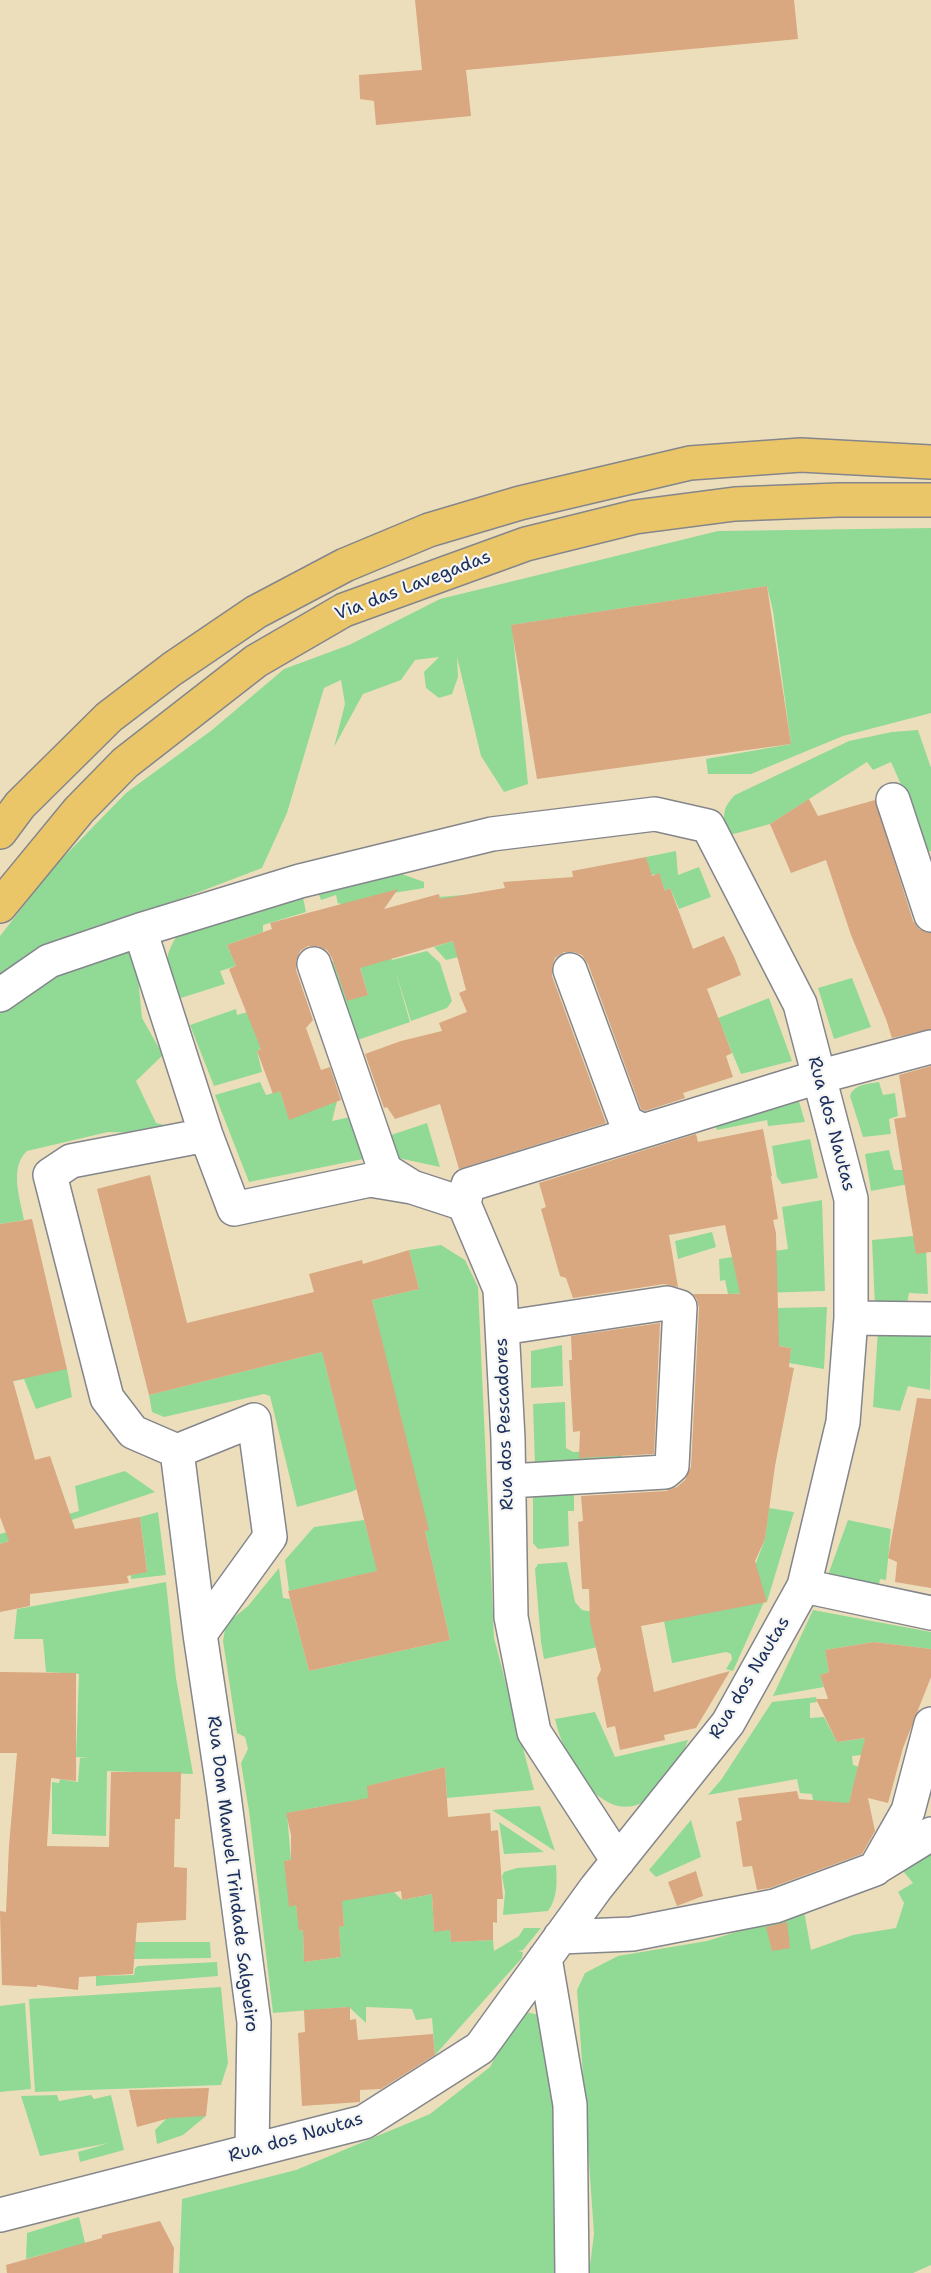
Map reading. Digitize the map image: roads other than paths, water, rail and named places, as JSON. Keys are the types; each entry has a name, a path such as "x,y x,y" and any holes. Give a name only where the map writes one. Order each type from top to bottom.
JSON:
{"main road":[{"path":"0,832 20,805 109,717 136,696 256,612 345,565 429,530 520,503 690,463 801,456 931,462"},
{"path":"370,555 390,562 410,561 560,513 676,491 713,492 780,502"},
{"name":"Via das Lavegadas","path":"0,906 80,810 125,763 256,661 344,610 537,541 635,517 735,504 931,500"},
{"path":"0,871 54,805 117,747 197,681 257,639 359,581 367,570 370,555"}],"street":[{"path":"893,800 931,915"},
{"name":"Rua dos Nautas","path":"0,2215 364,2121 480,2048 552,1947 728,1723 804,1586 843,1422 851,1318 851,1199 800,1004 708,826 655,814 492,834 300,881 140,930"},
{"path":"0,995 49,961 140,930 206,1135 234,1209 370,1180 412,1187 464,1204 468,1185 818,1077 931,1047"},
{"path":"314,964 385,1170 412,1187"},
{"path":"570,970 626,1122 643,1131"},
{"path":"200,1634 270,1537 254,1420 177,1451 133,1432 107,1398 50,1174 71,1161 206,1135"},
{"name":"Rua dos Pescadores","path":"464,1204 500,1289 509,1480 511,1617 534,1732 618,1861"},
{"path":"501,1328 667,1303 680,1307 672,1466 665,1472 509,1480"},
{"path":"851,1318 931,1319"},
{"name":"Rua Dom Manuel Trindade Salgueiro","path":"177,1451 254,2022 252,2150"},
{"path":"804,1586 931,1613"},
{"path":"875,1869 908,1811 931,1724"},
{"path":"573,2273 570,2105 552,1947 775,1906 875,1869 931,1834"}]}
